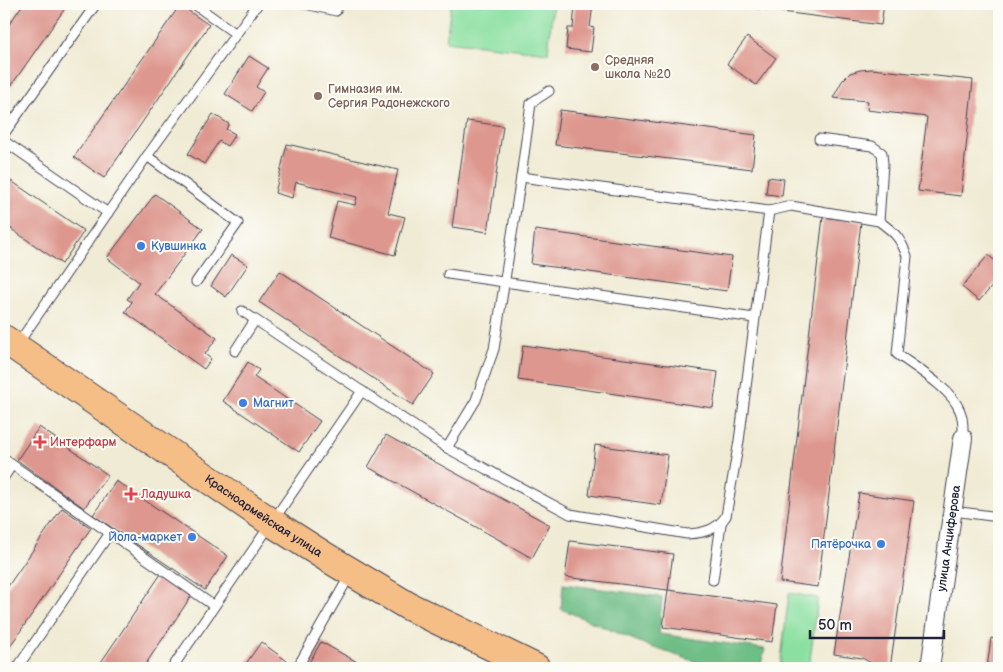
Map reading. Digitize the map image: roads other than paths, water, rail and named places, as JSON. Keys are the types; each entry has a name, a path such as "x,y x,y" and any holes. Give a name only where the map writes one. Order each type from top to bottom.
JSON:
{"main road":[{"name":"Красноармейская улица","path":"10,343 271,522 351,572 408,606 536,668"}],"street":[{"name":"улица Анциферова","path":"930,668 963,438"}],"lane":[{"path":"4,134 96,4"},
{"path":"194,4 236,34"},
{"path":"10,343 108,212 258,4"},
{"path":"306,4 336,11 337,4"},
{"path":"447,448 476,400 494,349 531,103 550,92"},
{"path":"819,139 872,146 882,153 879,221"},
{"path":"4,141 108,212"},
{"path":"148,156 238,224 196,282"},
{"path":"521,177 769,210 791,206 879,221 902,241 907,256 897,354 943,389 954,400 960,412 963,438"},
{"path":"713,580 721,524 726,516 739,441 769,210"},
{"path":"448,274 754,318"},
{"path":"242,311 447,448 570,514 687,534 702,533 721,524"},
{"path":"234,351 255,320"},
{"path":"172,668 362,391"},
{"path":"4,477 8,462 214,606"},
{"path":"953,511 999,517"},
{"path":"17,668 110,533"},
{"path":"297,668 351,572"}],"place":[{"name":"Средняя школа №20","path":"595,67"},
{"name":"Гимназия им. Сергия Радонежского","path":"318,96"},
{"name":"Кувшинка","path":"141,246"},
{"name":"Магнит","path":"243,403"},
{"name":"Интерфарм","path":"40,442"},
{"name":"Ладушка","path":"131,494"},
{"name":"Йола-маркет","path":"192,537"},
{"name":"Пятёрочка","path":"881,544"}]}
